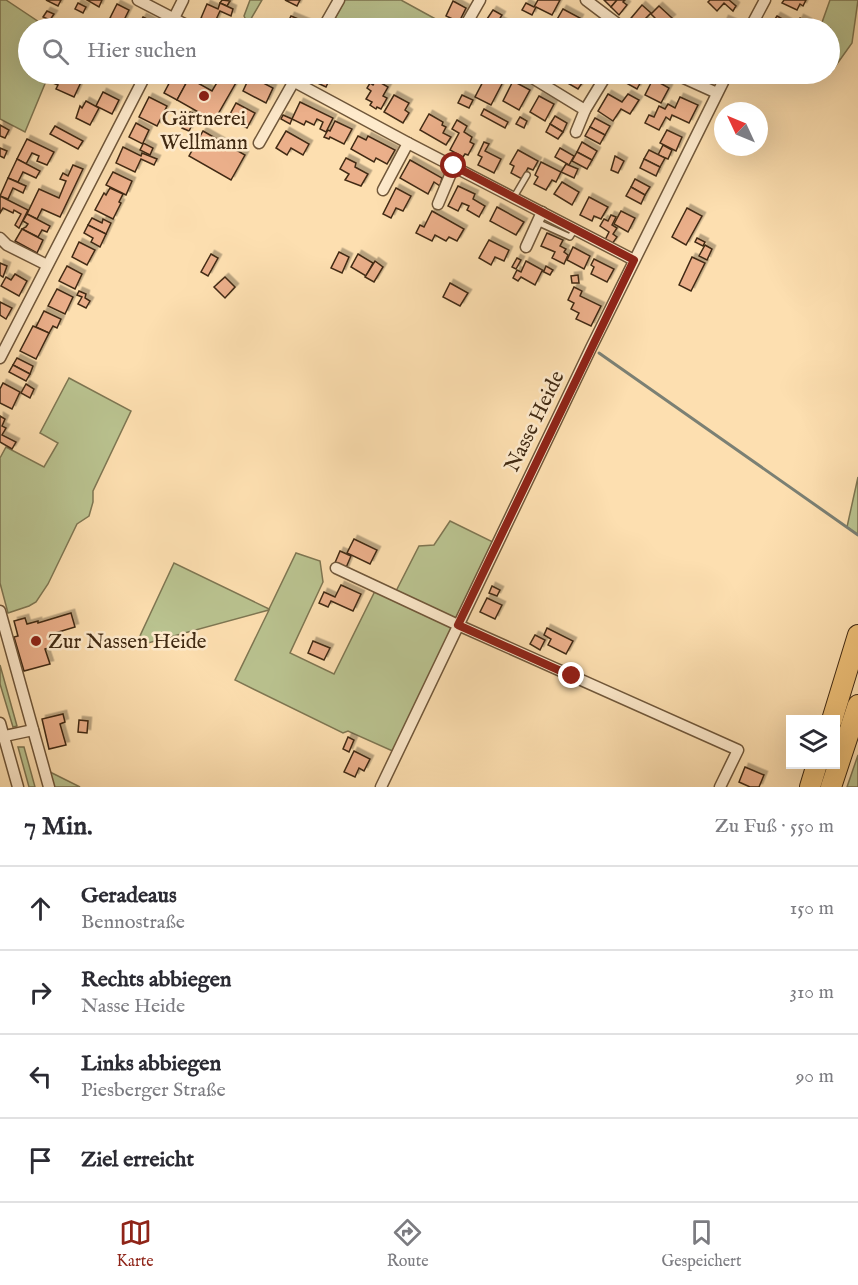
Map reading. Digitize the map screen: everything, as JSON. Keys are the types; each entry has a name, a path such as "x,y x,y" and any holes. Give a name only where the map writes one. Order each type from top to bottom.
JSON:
{"highway":[{"path":"834,715 858,635"},
{"path":"831,787 858,705"},
{"path":"810,787 816,769"}],"street":[{"path":"138,0 163,18"},
{"path":"174,18 183,0"},
{"path":"329,18 339,0"},
{"path":"470,18 480,0"},
{"path":"586,0 609,18"},
{"path":"755,18 765,0"},
{"path":"0,358 141,84"},
{"path":"259,143 292,84"},
{"path":"308,84 408,143 514,197 539,217 575,229 634,260"},
{"path":"542,84 585,110"},
{"path":"576,132 585,110 601,84"},
{"path":"697,84 717,93"},
{"name":"Nasse Heide","path":"381,787 634,260 722,84"},
{"path":"383,190 408,143"},
{"path":"438,204 454,166"},
{"path":"526,247 539,217"},
{"path":"0,238 7,245 47,265"},
{"path":"336,568 738,750 720,787"},
{"path":"0,611 49,787"},
{"path":"0,723 2,737 18,787"},
{"path":"2,737 33,730"}],"lane":[{"path":"514,197 528,175"}],"green space":[{"path":"0,0 6,0 33,18 18,18 18,84 45,84 25,132 0,119"},
{"path":"250,0 262,0 252,18 244,16"},
{"path":"345,0 401,0 434,18 335,18"},
{"path":"830,0 858,0 852,43 840,60 840,18 824,18"},
{"path":"69,378 131,411 93,491 89,516 77,524 48,584 36,602 8,613 0,583 0,458 6,447 44,467 58,443 40,433"},
{"path":"858,477 858,535 847,527"},
{"path":"450,521 497,544 397,753 348,731 343,733 235,680 269,610 148,643 139,638 174,563 269,609 296,553 320,561 323,582 290,653 334,674 377,587 394,595 419,546 434,545"},
{"path":"0,665 17,726 13,727 0,684"},
{"path":"18,747 24,747 35,787 29,787"},
{"path":"858,755 858,787 847,787"},
{"path":"50,772 80,787 54,787"}],"building":[{"path":"46,0 61,0 58,6"},
{"path":"87,0 102,0 99,7"},
{"path":"222,0 230,1 227,6 220,3"},
{"path":"285,0 300,0 297,6"},
{"path":"538,0 560,0 552,15 536,7 532,15 522,10 526,3 534,7"},
{"path":"604,0 617,0 611,7"},
{"path":"617,0 625,0 623,2 627,5 619,15 611,7"},
{"path":"710,0 729,0 736,6 733,11 724,3 717,11 708,2"},
{"path":"784,0 806,0 797,10 782,3"},
{"path":"453,1 466,8 461,18 446,16"},
{"path":"78,3 86,7 83,13 75,9"},
{"path":"220,3 233,9 231,16 220,11 217,18 201,18 207,4 218,9"},
{"path":"117,4 129,10 125,18 110,18"},
{"path":"642,5 651,13 646,18 631,18"},
{"path":"659,6 672,18 655,18 651,14"},
{"path":"563,9 580,18 558,18"},
{"path":"493,10 502,15 500,18 488,18"},
{"path":"47,11 54,14 51,18 43,17"},
{"path":"56,84 80,84 74,97 56,89 58,85"},
{"path":"169,84 186,84 177,100 164,93"},
{"name":"Gärtnerei Wellmann","path":"186,84 200,84 212,91 216,84 235,84 214,121 177,100"},
{"path":"246,84 265,84 273,88 266,103 243,91"},
{"path":"369,84 383,84 388,87 383,96 387,98 381,109 370,105 372,102 366,99 371,91 367,88"},
{"path":"482,84 502,84 491,105 475,97"},
{"path":"512,84 519,84 530,90 519,110 503,101"},
{"path":"569,84 581,84 578,89"},
{"path":"628,84 640,84 637,89"},
{"path":"650,84 662,84 669,88 661,103 645,95"},
{"path":"103,92 119,100 112,114 96,106"},
{"path":"608,94 622,102 628,94 639,100 630,114 621,109 613,121 598,111"},
{"path":"394,95 409,103 405,110 409,113 403,123 384,112"},
{"path":"462,95 473,100 469,108 458,103"},
{"path":"539,96 554,104 545,121 530,112"},
{"path":"149,97 167,106 157,126 139,117"},
{"path":"680,97 698,105 689,123 672,115 670,120 666,117 659,130 645,123 649,115 654,117 659,106 665,109 668,104 675,108"},
{"path":"86,101 99,108 90,125 76,118 80,106 82,108"},
{"path":"300,102 333,118 326,132 320,129 323,122 317,119 314,125 306,121 304,125 292,119"},
{"path":"236,103 255,113 247,128 228,118"},
{"path":"484,109 508,122 505,128 481,115"},
{"path":"190,112 197,115 189,131 182,128"},
{"path":"429,114 443,122 442,125 446,127 443,133 451,137 446,145 420,130"},
{"path":"283,115 292,119 290,124 281,119"},
{"path":"555,116 567,123 563,132 550,124"},
{"path":"520,117 527,121 524,128 516,124"},
{"path":"595,118 610,126 605,135 590,127"},
{"path":"457,120 467,126 464,132 472,137 470,142 474,144 468,155 465,154 463,157 450,150 459,133 452,129"},
{"path":"335,121 352,129 344,144 330,137 329,139 324,137"},
{"path":"136,123 149,130 143,143 153,148 150,155 140,150 143,144 129,137"},
{"path":"550,124 563,132 558,139 546,132"},
{"path":"0,125 9,130 5,138 0,136"},
{"path":"55,126 83,141 78,149 50,134"},
{"path":"590,127 605,135 600,144 585,136"},
{"path":"667,130 682,137 676,151 660,143"},
{"path":"203,131 245,155 231,180 189,156"},
{"path":"286,131 309,144 303,155 291,148 287,155 276,148"},
{"path":"358,136 366,140 368,136 395,150 387,164 376,158 374,162 351,149"},
{"path":"27,139 54,152 47,165 37,161 39,156 32,153 26,164 17,159"},
{"path":"484,142 489,144 485,151 501,159 494,173 478,165 482,157 478,155"},
{"path":"582,142 597,151 592,160 577,152"},
{"path":"663,145 672,150 668,159 658,155"},
{"path":"123,147 141,156 142,153 157,159 154,165 141,159 135,172 116,163"},
{"path":"0,148 7,151 4,158 0,156"},
{"path":"560,148 574,156 569,165 555,157"},
{"path":"518,150 538,161 533,170 528,168 522,179 511,173 514,166 510,164"},
{"path":"649,150 665,158 660,167 644,159"},
{"path":"577,152 592,160 587,169 572,161"},
{"path":"615,156 624,161 618,173 611,170"},
{"path":"346,158 356,163 355,167 368,174 361,186 345,180 349,174 340,169"},
{"path":"17,159 40,171 36,178 23,172 18,182 8,178"},
{"path":"644,159 660,167 656,176 640,168"},
{"path":"410,160 442,178 440,186 434,182 428,194 400,178"},
{"path":"541,162 561,172 556,182 552,180 546,190 534,184"},
{"path":"566,164 578,169 574,178 561,172"},
{"path":"73,165 83,169 60,217 42,209 37,219 27,214 39,189 59,198 66,181 60,179 63,173 68,176"},
{"path":"113,172 132,181 126,195 106,185"},
{"path":"8,178 26,186 23,193 13,188 8,199 0,196"},
{"path":"635,179 650,187 645,195 631,187"},
{"path":"562,182 579,192 572,205 554,194"},
{"path":"458,186 475,194 473,199 485,206 479,217 467,210 469,206 462,203 458,211 448,206"},
{"path":"631,187 645,195 641,204 626,196"},
{"path":"110,188 123,194 113,219 95,210 104,193 106,195"},
{"path":"396,188 411,196 403,211 396,208 391,218 383,214"},
{"path":"0,196 28,210 19,228 15,225 21,214 3,208 0,213"},
{"path":"589,197 608,207 601,219 594,216 592,221 580,215"},
{"path":"497,207 524,222 516,235 490,221"},
{"path":"687,208 702,216 686,245 672,237"},
{"path":"432,211 464,229 457,241 449,237 446,241 435,235 432,241 416,233 420,225 424,227"},
{"path":"621,211 635,218 628,232 614,224"},
{"path":"27,214 50,226 47,232 42,230 38,237 22,229 28,224 23,221"},
{"path":"611,215 616,217 612,225 617,228 613,234 617,237 612,244 605,240 609,232 600,226 604,219 608,221"},
{"path":"92,218 102,223 103,219 111,223 106,234 88,225"},
{"path":"88,225 106,234 100,247 91,242 93,238 84,233"},
{"path":"22,229 43,240 37,253 15,241"},
{"path":"547,233 563,240 560,246 566,249 564,252 568,255 564,264 552,258 555,252 541,246"},
{"path":"697,238 705,242 703,246 695,242"},
{"path":"489,240 509,250 504,261 495,257 491,265 479,258"},
{"path":"79,242 95,250 87,265 72,257"},
{"path":"705,245 712,249 707,260 699,256"},
{"path":"573,247 590,256 584,269 567,260"},
{"path":"339,252 349,257 342,273 331,268"},
{"path":"211,254 218,258 208,276 201,272"},
{"path":"358,254 373,263 366,276 351,267"},
{"path":"692,257 705,263 691,291 679,285"},
{"path":"517,258 521,260 516,269 512,267"},
{"path":"594,259 614,269 607,282 591,274"},
{"path":"375,261 383,267 374,282 365,277"},
{"path":"526,261 544,271 546,266 553,270 550,275 542,271 535,285 521,277 518,281 513,278 517,270 521,272"},
{"path":"0,263 7,266 3,277 0,275"},
{"path":"67,266 82,274 75,289 59,281"},
{"path":"15,274 27,281 19,296 1,286 6,277 11,280"},
{"path":"578,275 579,283 572,283 571,276"},
{"path":"225,277 235,287 225,298 214,287"},
{"path":"450,283 468,293 460,306 443,297"},
{"path":"574,287 582,291 580,296 601,306 591,326 576,319 579,313 571,309 574,303 568,300"},
{"path":"57,289 73,297 65,314 48,306"},
{"path":"79,291 86,294 85,298 90,301 86,308 78,304 82,297 77,295"},
{"path":"0,302 12,308 6,319 0,315"},
{"path":"44,311 61,319 57,328 53,326 49,333 36,327"},
{"path":"33,326 49,333 36,359 20,351"},
{"path":"17,358 33,366 30,374 13,365"},
{"path":"13,365 30,374 26,381 9,372"},
{"path":"3,383 20,392 12,409 0,403 0,389"},
{"path":"26,384 34,389 30,398 21,393"},
{"path":"0,416 5,419 2,426 6,428 2,435 16,442 12,449 0,442"},
{"path":"354,539 377,550 370,564 347,553"},
{"path":"340,551 351,556 345,570 334,565"},
{"path":"341,585 361,594 353,611 331,601 328,607 319,603 324,592 335,597"},
{"path":"492,586 500,590 497,596 489,593"},
{"path":"487,598 502,605 495,619 480,612"},
{"name":"Zur Nassen Heide","path":"71,613 75,627 55,633 58,645 45,649 50,664 24,671 14,637 18,636 14,621 25,618 27,624 38,621 38,623"},
{"path":"547,628 573,641 566,654 548,645 551,639 544,635"},
{"path":"535,635 545,640 540,650 530,644"},
{"path":"313,641 330,648 324,660 308,653"},
{"path":"63,714 65,722 60,724 66,745 49,749 42,719"},
{"path":"79,720 88,721 87,733 78,732"},
{"path":"348,737 354,740 349,752 343,749"},
{"path":"354,751 370,759 364,771 359,768 355,777 344,772"},
{"path":"745,767 764,775 759,787 750,787 739,782"}],"waterway":[{"path":"599,353 858,535"}],"place":[{"name":"Gärtnerei Wellmann","path":"204,96"},
{"name":"Zur Nassen Heide","path":"36,641"}],"route":[{"path":"454,166 634,260 458,625 572,676"}]}
